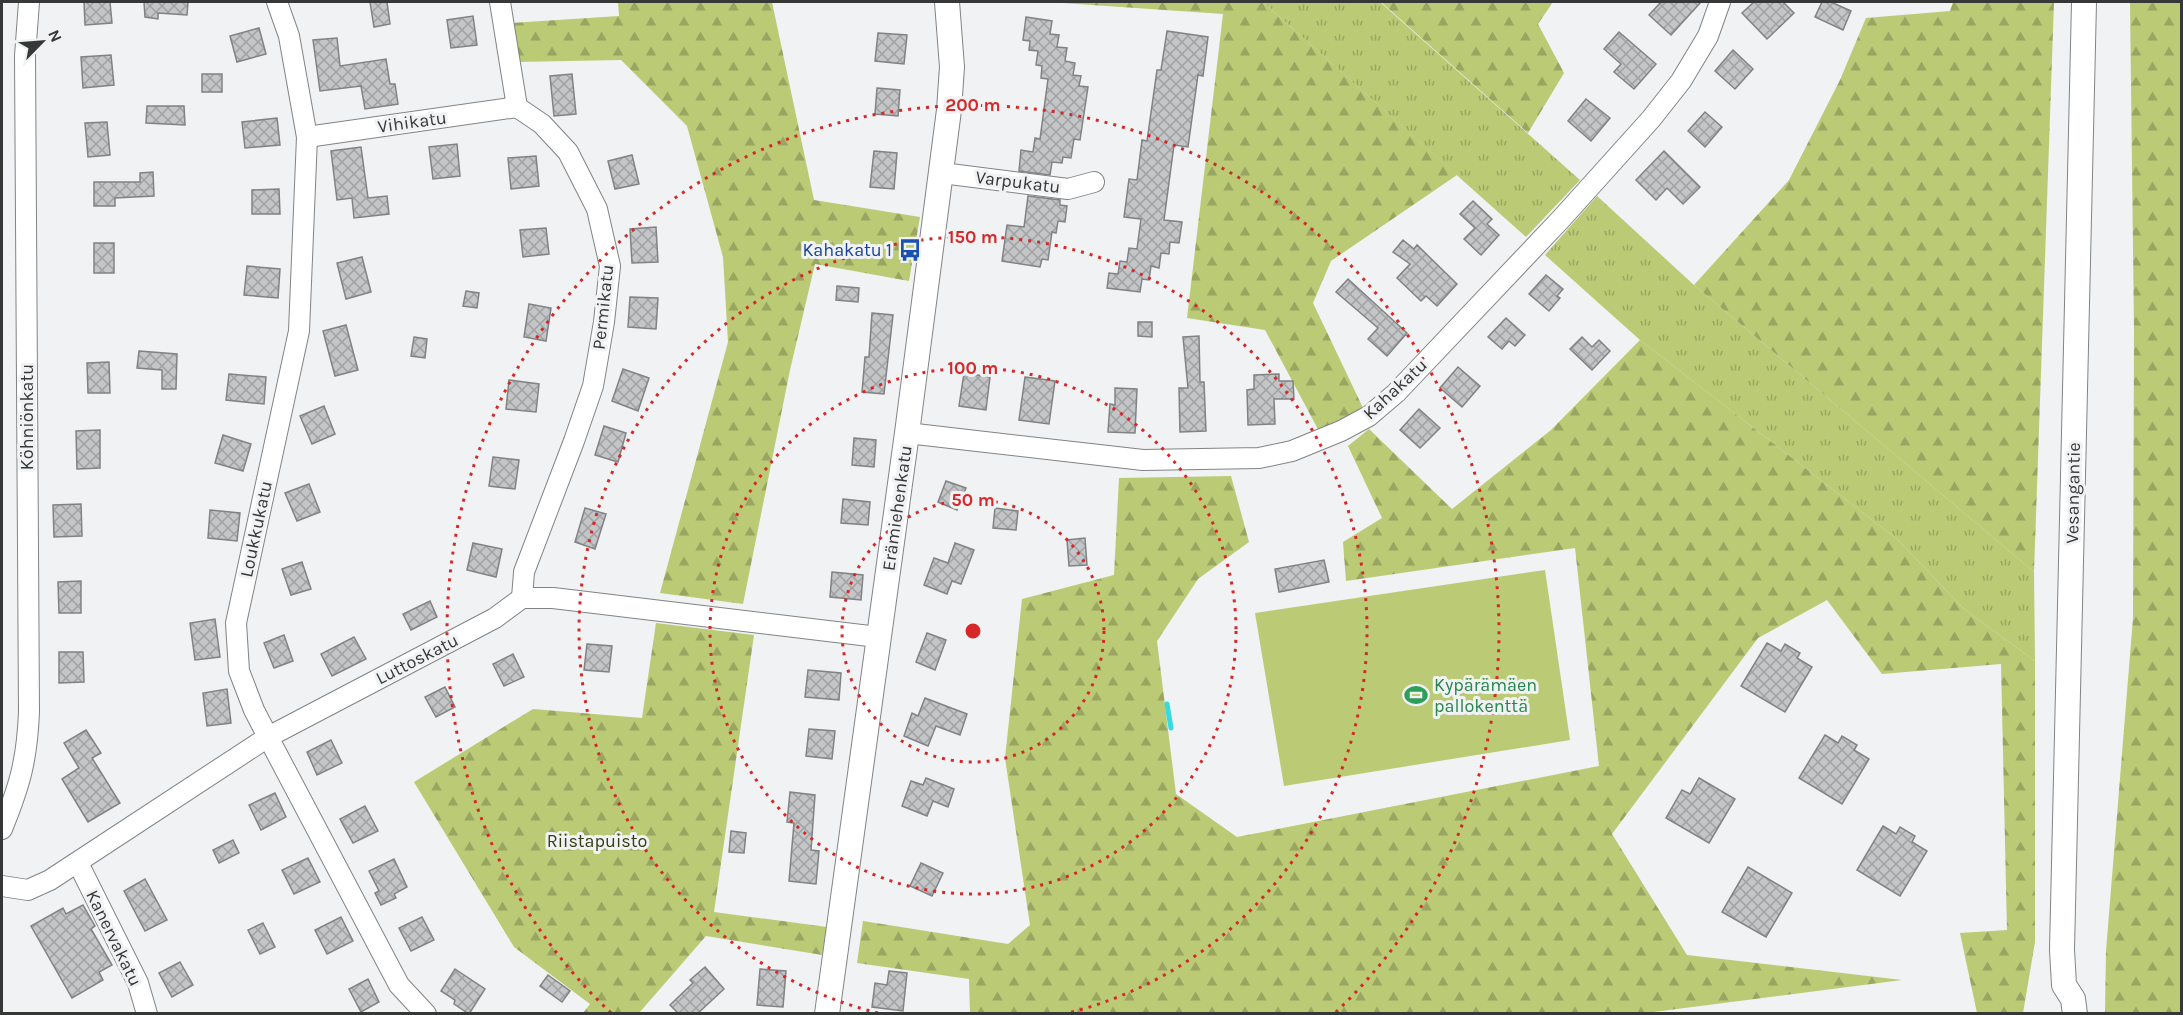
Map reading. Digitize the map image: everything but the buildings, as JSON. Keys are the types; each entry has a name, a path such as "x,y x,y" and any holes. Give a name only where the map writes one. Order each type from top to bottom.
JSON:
{"street":[{"name":"Köhniönkatu","path":"2,829 23,769 27,748 28,721 25,56 29,2"},
{"name":"Loukkukatu","path":"277,2 289,36 307,137 299,331 236,623 239,671 254,710 399,984 426,1014"},
{"path":"500,2 517,107"},
{"name":"Erämiehenkatu","path":"827,1014 908,433 950,110 952,67 947,2"},
{"name":"Kahakatu","path":"908,433 1143,459 1259,458 1292,451 1322,440 1370,416 1396,393 1651,120 1681,81 1708,36 1720,2"},
{"name":"Vesangantie","path":"2075,1014 2073,999 2064,985 2062,950 2084,2"},
{"name":"Vihikatu","path":"307,137 517,107"},
{"name":"Permikatu","path":"517,107 542,124 568,152 597,209 610,266 604,322 593,386 524,572 522,598"},
{"name":"Varpukatu","path":"942,172 1068,189 1094,182"},
{"path":"522,598 553,598 878,637"},
{"name":"Luttoskatu","path":"2,886 28,890 50,880 268,737 495,618 522,598"},
{"name":"Kanervakatu","path":"78,863 138,984 147,1014"},
{"name":"Vesangantie","path":"2058,1014 2057,998 2064,985"}],"green space":[{"path":"618,2 772,2 814,200 920,217 909,281 815,264 790,370 743,604 660,593 728,342 723,257 687,126 621,60 516,62 511,23 619,16"},
{"path":"1048,2 1263,2 1457,175 1331,261 1313,303 1364,410 1320,433 1265,330 1187,318 1223,14"},
{"path":"1263,2 1380,2 1580,180 1526,237"},
{"path":"1381,2 1553,2 1538,24 1564,73 1528,133"},
{"path":"1953,2 2054,2 2034,572 1694,285 1789,180 1840,80 1866,18 1950,11"},
{"path":"2130,2 2181,2 2181,1013 2105,1013 2106,951 2133,618 2134,331"},
{"path":"1597,196 1694,285 2034,572 2035,661 1964,609 1898,540 1640,340 1545,255"},
{"path":"1640,340 1898,540 1964,609 2035,661 2035,942 2023,1013 1977,1013 1960,933 2007,930 2001,664 1882,674 1827,600 1758,638 1612,834 1687,955 1902,980 1638,1014 970,1014 969,979 857,963 863,921 1008,944 1030,925 1005,758 1022,599 1114,575 1119,478 1231,476 1249,542 1198,579 1157,641 1176,794 1237,837 1599,766 1575,548 1346,581 1343,542 1382,518 1348,446 1369,429 1452,509 1551,430"},
{"name":"Kypärämäen pallokenttä","path":"1545,570 1570,740 1284,786 1255,613"},
{"name":"Riistapuisto","path":"656,623 754,635 714,912 827,927 822,955 706,936 639,1013 583,1013 590,1004 514,947 414,782 533,709 642,718"}],"waterway":[{"path":"1167,704 1171,728"}],"place":[{"name":"Kahakatu 1","path":"910,250"},
{"name":"Kypärämäen pallokenttä","path":"1416,695"}]}
